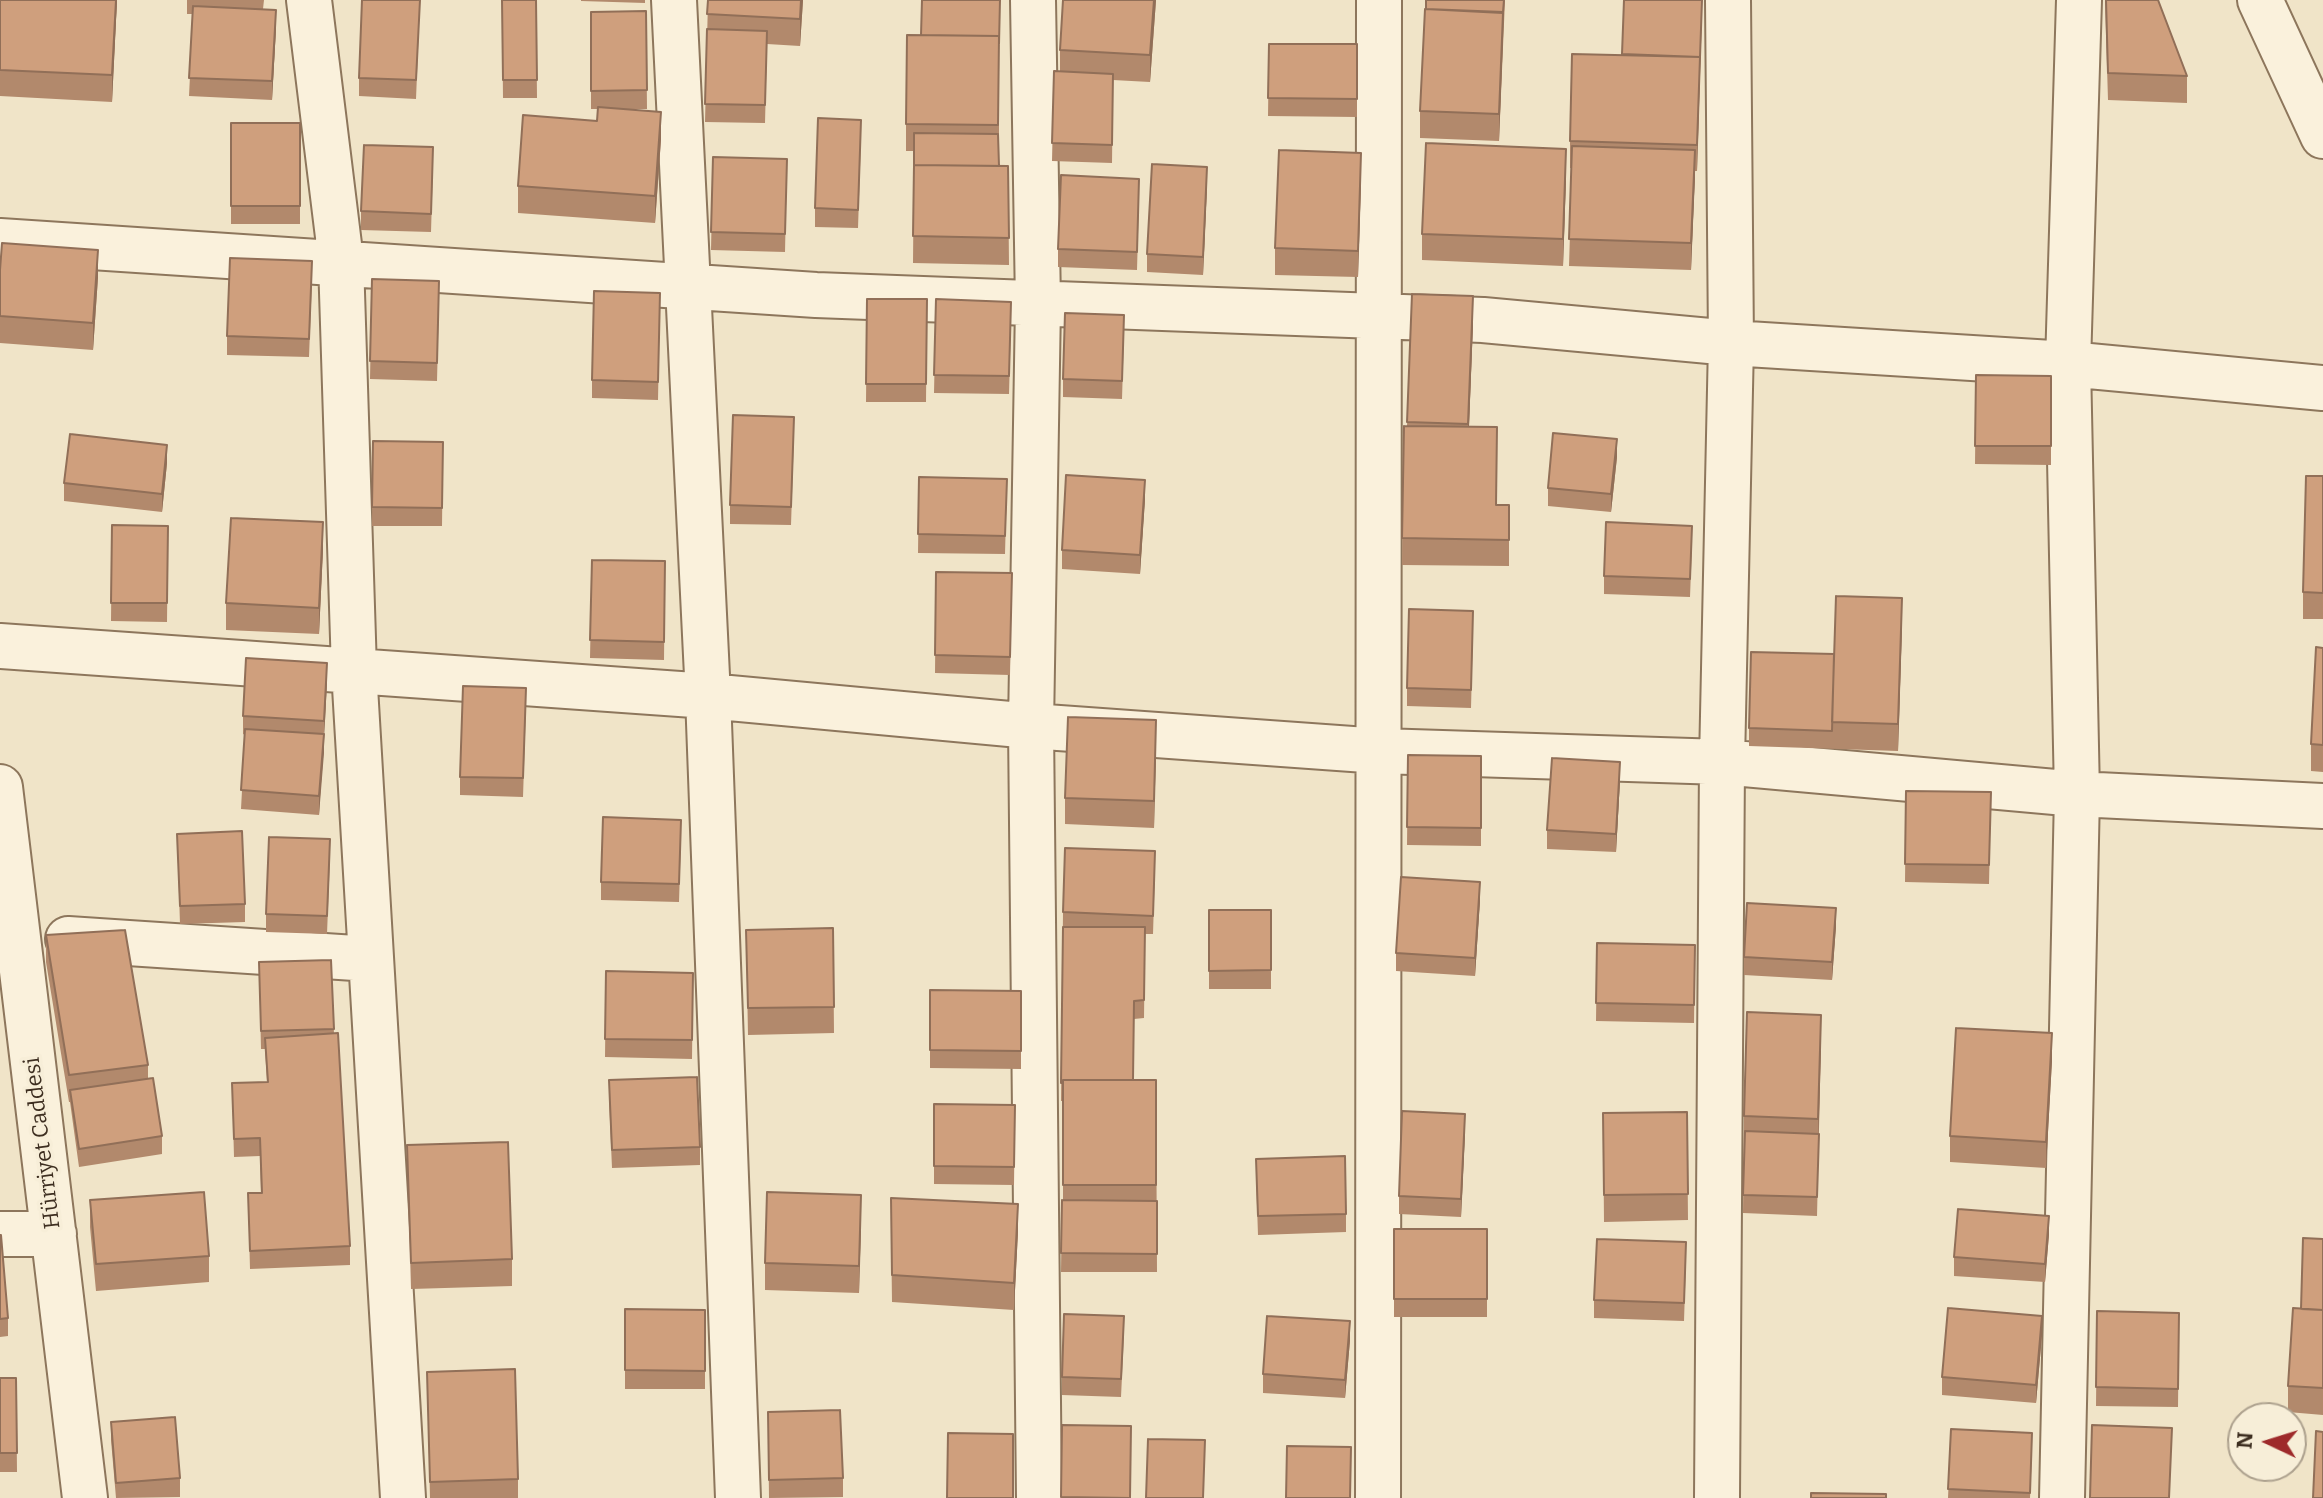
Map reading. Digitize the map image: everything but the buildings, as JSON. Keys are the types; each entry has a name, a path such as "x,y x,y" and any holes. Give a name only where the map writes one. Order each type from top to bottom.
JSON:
{"street":[{"path":"309,0 341,261 354,670 403,1498"},
{"path":"674,0 708,696 738,1498"},
{"path":"1033,0 1038,304 1031,726 1039,1498"},
{"path":"1378,1498 1379,0"},
{"path":"1717,1498 1722,762 1731,343 1728,0"},
{"path":"2062,1498 2077,794 2068,364 2079,0"},
{"path":"2260,0 2323,136"},
{"path":"0,241 341,261 687,287 1038,304 1483,320 1731,343 2068,364 2323,388"},
{"path":"0,646 708,696 1031,726 1380,751 1722,762 2077,794 2323,806"},
{"name":"Hürriyet Caddesi","path":"0,787 85,1498"},
{"path":"18,936 370,959"},
{"path":"0,1234 54,1234"}]}
